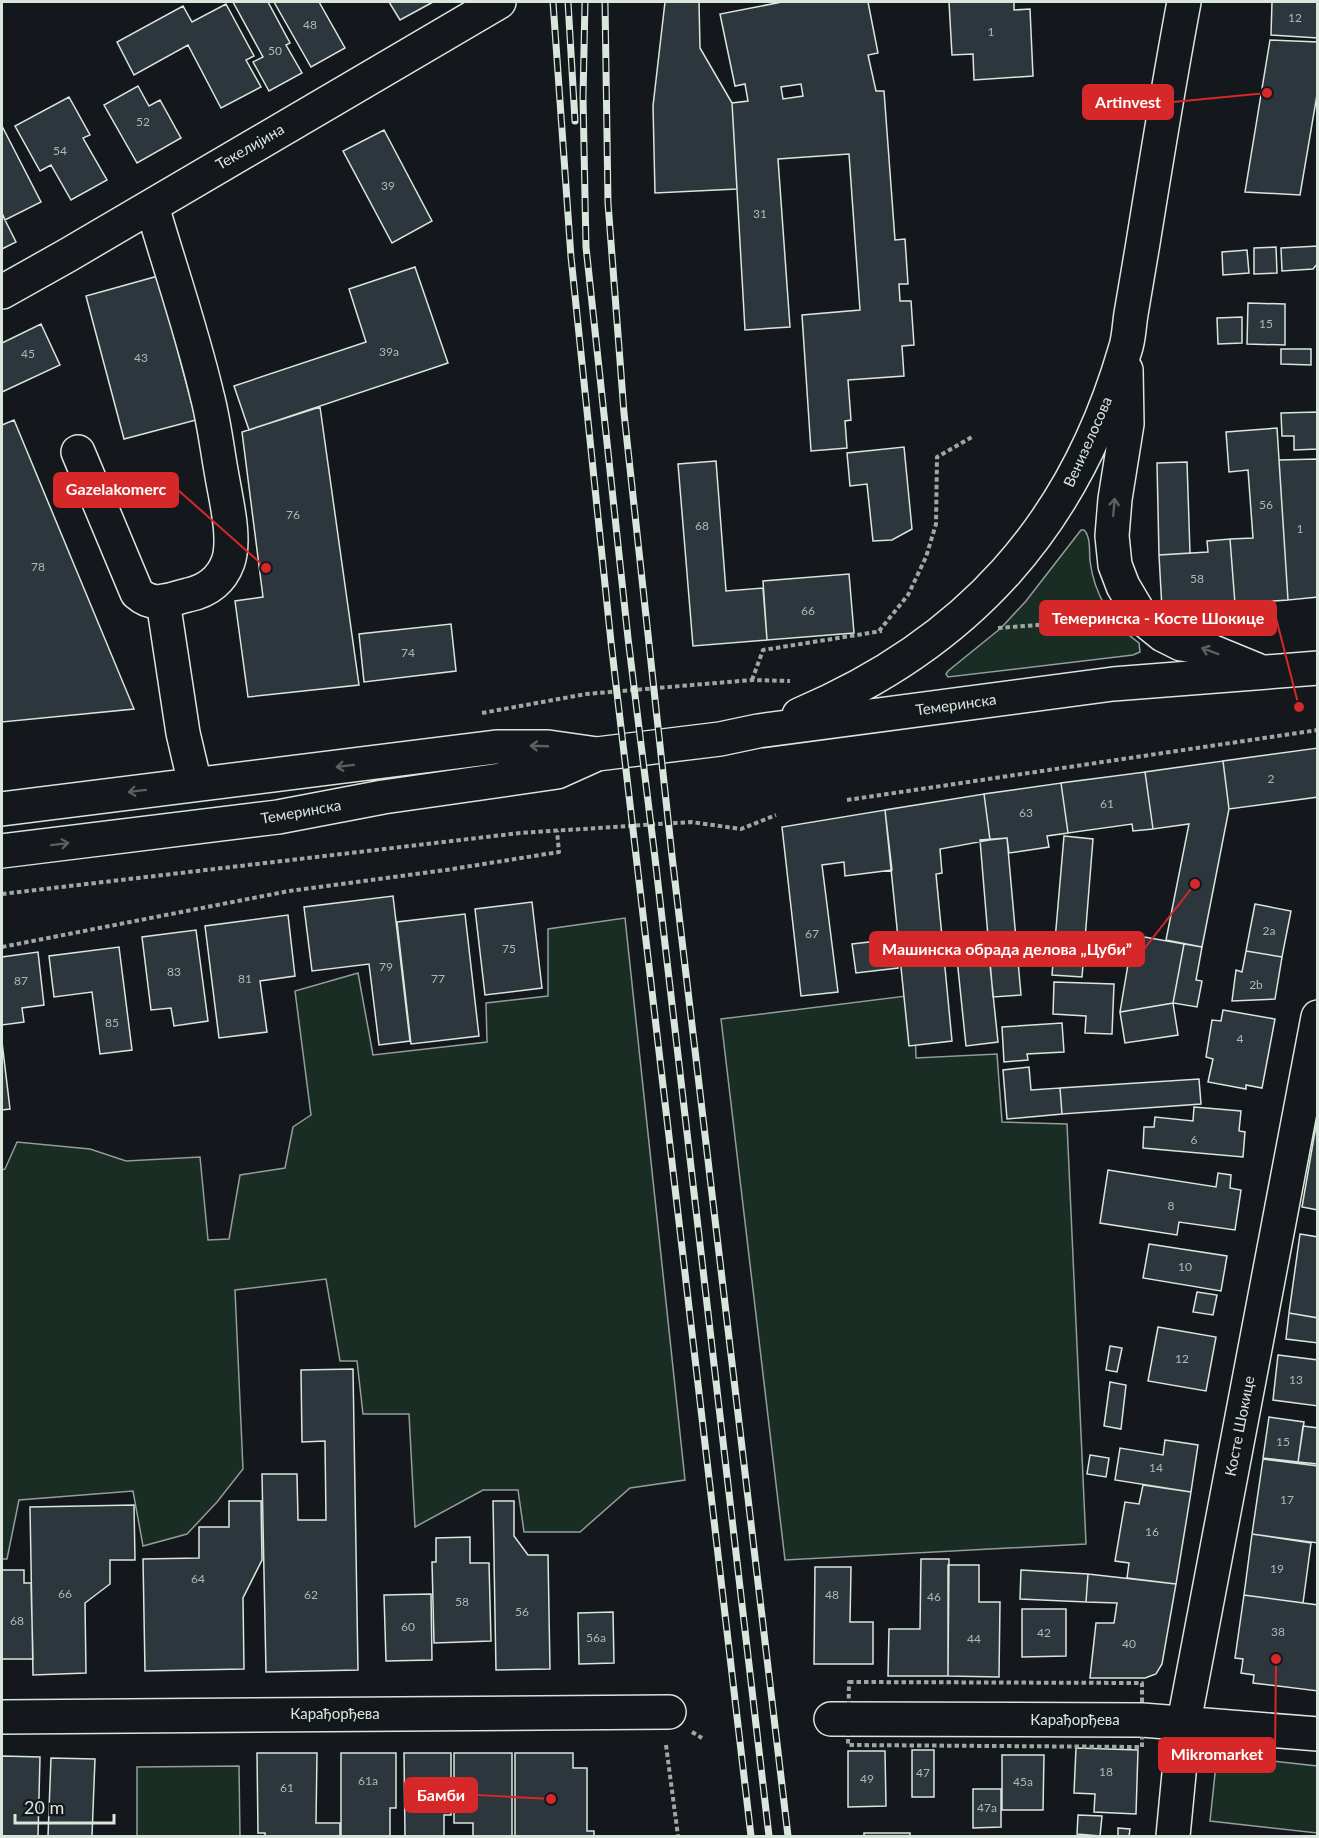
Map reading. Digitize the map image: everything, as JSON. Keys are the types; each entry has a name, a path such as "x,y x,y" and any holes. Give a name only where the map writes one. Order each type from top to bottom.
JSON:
{"main road":[{"name":"Текелијина","path":"2,292 499,2"},
{"name":"Венизелосова","path":"758,731 815,708 866,682 933,640 982,598 1016,562 1050,516 1074,477 1102,415 1126,348 1184,2"},
{"path":"78,452 137,593 146,601 154,603 194,594 210,587 222,575 229,560 230,535 227,502 208,395 152,206"},
{"path":"1126,348 1127,424 1115,499 1112,536 1115,565 1123,586 1142,618 1163,635 1181,644 1201,647 1264,672"},
{"path":"163,601 183,733 195,784"},
{"name":"Темеринска","path":"2,809 496,747 548,747 597,754 1113,684 1317,668"},
{"name":"Темеринска","path":"2,851 278,817 383,797 557,772 597,754"},
{"name":"Косте Шокице","path":"1173,1836 1184,1722 1317,1017"},
{"name":"Карађорђева","path":"2,1717 665,1712"},
{"name":"Карађорђева","path":"831,1719 1142,1720 1317,1734"}],"path":[{"path":"752,680 763,650 878,632 908,595 926,557 936,524 937,457 972,437"},
{"path":"1001,628 1113,619"},
{"path":"847,800 1317,730"},
{"path":"2,894 509,835 692,822 741,829 776,815"},
{"path":"2,947 289,891 559,852 557,831"},
{"path":"665,1712 678,1836"}],"green space":[{"path":"1081,530 1084,530 1088,536 1092,573 1100,596 1121,627 1139,643 1140,652 1133,655 948,677 946,674 948,671 1001,628 1026,601"},
{"path":"625,918 685,1480 630,1488 580,1532 524,1532 518,1490 483,1490 415,1527 409,1414 363,1414 357,1361 340,1361 326,1279 235,1290 243,1469 217,1502 187,1534 143,1546 133,1491 19,1500 7,1559 2,1559 2,1170 5,1169 17,1142 90,1149 126,1161 200,1157 208,1240 229,1239 240,1175 285,1168 293,1127 311,1115 295,991 358,973 373,1055 487,1042 486,1003 548,996 548,929"},
{"path":"914,995 916,1058 997,1054 1002,1122 1067,1124 1086,1544 785,1560 721,1019"},
{"path":"1217,1755 1317,1766 1317,1833 1210,1821"},
{"path":"239,1766 240,1836 137,1836 137,1767"}],"building":[{"path":"233,2 268,2 290,43 286,45 302,73 269,91 253,62 263,57"},
{"path":"274,2 319,2 345,48 311,67"},
{"path":"389,2 433,2 400,20"},
{"path":"665,2 699,2 700,48 732,103 737,189 655,193 653,106"},
{"path":"782,2 868,2 878,53 868,55 876,91 884,91 895,240 905,239 908,284 899,284 900,301 911,301 914,345 902,346 904,376 848,380 851,420 845,421 847,448 811,451 802,315 860,310 849,154 778,159 790,327 745,330 732,103 748,101 745,84 735,86 720,14","holes":["801,84 803,96 783,99 781,87"]},
{"path":"949,2 1014,2 1014,10 1030,9 1033,76 974,80 973,54 952,55"},
{"path":"1272,2 1318,2 1318,38 1271,35"},
{"path":"226,4 254,56 246,60 261,87 221,108 188,45 134,75 117,42 183,6 192,22"},
{"path":"1270,40 1318,42 1318,89 1300,195 1245,192"},
{"path":"138,86 149,106 160,100 181,138 137,163 104,105"},
{"path":"69,97 90,135 83,138 107,180 71,200 51,165 40,171 15,126"},
{"path":"2,126 41,202 5,220 2,213"},
{"path":"384,130 432,221 392,243 343,151"},
{"path":"2,214 16,242 2,249"},
{"path":"1318,246 1318,263 1313,269 1282,271 1281,248"},
{"path":"1276,247 1277,273 1254,274 1254,248"},
{"path":"1247,250 1249,273 1223,275 1222,252"},
{"path":"415,267 448,363 249,430 234,386 366,342 349,289"},
{"path":"158,276 196,420 124,439 86,296"},
{"path":"1248,303 1285,304 1285,345 1247,344"},
{"path":"1242,317 1242,343 1218,344 1217,318"},
{"path":"41,324 60,365 2,392 2,343"},
{"path":"1281,349 1311,349 1311,365 1281,364"},
{"path":"320,407 359,685 248,697 235,601 263,597 242,432"},
{"path":"1318,412 1318,449 1294,450 1294,436 1282,436 1281,413"},
{"path":"14,420 134,709 2,722 2,425"},
{"path":"1277,428 1288,600 1235,604 1230,539 1253,538 1248,470 1229,472 1226,432"},
{"path":"904,447 912,529 892,540 873,541 867,484 850,486 847,453"},
{"path":"1318,459 1318,597 1288,600 1279,460"},
{"path":"716,461 726,591 763,588 767,640 693,646 678,464"},
{"path":"1187,462 1190,553 1159,555 1157,463"},
{"path":"1230,539 1235,604 1162,609 1159,555 1208,552 1207,541"},
{"path":"849,574 854,633 767,640 763,581"},
{"path":"451,624 456,671 364,682 359,634"},
{"path":"1318,748 1318,797 1229,809 1223,761"},
{"path":"1223,761 1229,809 1202,947 1166,940 1189,824 1153,829 1145,772"},
{"path":"1145,772 1153,829 1133,831 1132,824 1068,833 1061,783"},
{"path":"1061,783 1068,833 1047,836 1049,847 1009,853 1007,838 990,840 984,794"},
{"path":"984,794 990,840 940,849 942,873 936,874 952,1041 909,1046 885,810"},
{"path":"885,810 892,870 845,876 844,862 822,865 838,992 801,996 782,827"},
{"path":"1064,836 1093,839 1082,977 1052,975"},
{"path":"1007,838 1021,995 993,997 980,840"},
{"path":"393,896 410,1041 379,1045 369,964 312,971 304,907"},
{"path":"532,902 542,988 485,995 475,909"},
{"path":"1255,904 1291,911 1282,957 1246,951"},
{"path":"465,914 479,1036 411,1044 397,922"},
{"path":"288,915 295,976 260,981 267,1032 219,1038 205,926"},
{"path":"196,930 208,1021 174,1026 171,1008 151,1010 142,937"},
{"path":"1133,935 1184,944 1173,1003 1120,1012"},
{"path":"895,939 898,968 856,973 852,944"},
{"path":"1184,944 1202,947 1196,980 1202,981 1197,1007 1173,1003"},
{"path":"988,946 998,1042 966,1046 956,949"},
{"path":"119,947 132,1050 100,1054 92,992 54,997 49,956"},
{"path":"1246,951 1282,957 1275,999 1232,1001 1236,970 1242,972"},
{"path":"38,952 44,1005 22,1008 24,1022 2,1025 2,957"},
{"path":"1054,982 1114,984 1112,1034 1085,1033 1086,1016 1053,1014"},
{"path":"1173,1003 1178,1035 1125,1043 1120,1012"},
{"path":"1223,1010 1275,1019 1262,1088 1246,1085 1246,1089 1208,1082 1213,1059 1206,1057 1212,1020 1221,1021"},
{"path":"1062,1023 1064,1052 1027,1054 1028,1060 1004,1062 1002,1027"},
{"path":"2,1042 10,1109 2,1110"},
{"path":"1029,1067 1031,1090 1060,1088 1062,1114 1007,1119 1003,1070"},
{"path":"1199,1079 1201,1104 1062,1114 1060,1088"},
{"path":"1194,1107 1241,1111 1239,1131 1245,1132 1243,1157 1143,1148 1144,1127 1154,1127 1155,1117 1193,1121"},
{"path":"1318,1114 1318,1210 1302,1207"},
{"path":"1108,1170 1216,1187 1218,1173 1231,1175 1230,1188 1241,1190 1235,1230 1179,1222 1177,1235 1100,1223"},
{"path":"1300,1234 1318,1237 1318,1318 1289,1313"},
{"path":"1149,1244 1227,1256 1221,1291 1143,1278"},
{"path":"1197,1292 1217,1295 1213,1315 1193,1312"},
{"path":"1289,1313 1318,1318 1318,1343 1286,1339"},
{"path":"1158,1327 1216,1337 1206,1391 1148,1381"},
{"path":"1110,1346 1122,1348 1117,1372 1106,1370"},
{"path":"1278,1355 1318,1360 1318,1406 1273,1400"},
{"path":"353,1369 358,1670 266,1672 262,1474 297,1474 298,1520 326,1520 325,1441 302,1442 301,1370"},
{"path":"1110,1382 1126,1385 1121,1429 1104,1426"},
{"path":"1269,1417 1304,1422 1298,1462 1263,1458"},
{"path":"1303,1426 1318,1428 1318,1464 1298,1462"},
{"path":"1165,1440 1198,1445 1191,1492 1115,1480 1120,1448 1163,1455"},
{"path":"1090,1455 1109,1458 1106,1477 1087,1474"},
{"path":"1263,1459 1318,1466 1318,1543 1252,1534"},
{"path":"1143,1485 1191,1492 1176,1584 1127,1578 1129,1563 1115,1561 1125,1502 1139,1504"},
{"path":"229,1501 261,1501 262,1560 243,1598 244,1669 145,1671 143,1559 199,1558 199,1527 229,1527"},
{"path":"493,1501 514,1501 514,1536 528,1555 548,1555 550,1669 496,1670"},
{"path":"134,1505 135,1560 110,1560 110,1584 85,1603 86,1673 33,1675 30,1507"},
{"path":"1252,1534 1311,1543 1303,1603 1244,1595"},
{"path":"470,1537 470,1563 489,1563 491,1641 434,1643 432,1562 436,1562 436,1538"},
{"path":"921,1559 949,1559 948,1676 888,1676 889,1629 920,1629"},
{"path":"948,1565 979,1565 979,1602 1000,1602 999,1677 948,1676"},
{"path":"815,1567 851,1567 850,1622 873,1622 873,1664 814,1664"},
{"path":"2,1570 24,1570 24,1583 31,1583 33,1659 2,1659"},
{"path":"1021,1570 1088,1574 1086,1602 1020,1599"},
{"path":"1088,1574 1176,1584 1162,1664 1156,1674 1145,1678 1090,1678 1096,1623 1114,1623 1117,1603 1086,1602"},
{"path":"431,1594 432,1660 386,1661 384,1595"},
{"path":"1244,1595 1318,1605 1318,1691 1253,1683 1254,1675 1241,1673 1243,1659 1235,1658"},
{"path":"1022,1609 1066,1609 1066,1656 1022,1657"},
{"path":"613,1612 614,1663 579,1664 578,1613"},
{"path":"1076,1748 1138,1750 1136,1814 1094,1812 1095,1794 1074,1793"},
{"path":"912,1750 934,1750 934,1797 912,1797"},
{"path":"848,1751 885,1751 886,1806 848,1807"},
{"path":"257,1753 317,1753 316,1823 340,1823 340,1836 265,1836 265,1833 258,1833"},
{"path":"341,1753 396,1753 396,1808 390,1808 390,1836 341,1836"},
{"path":"404,1753 451,1753 451,1815 444,1815 444,1836 405,1836"},
{"path":"454,1753 512,1753 512,1836 473,1836 473,1823 454,1823"},
{"path":"515,1753 573,1753 573,1768 587,1768 587,1831 594,1831 594,1836 515,1836"},
{"path":"1002,1755 1044,1755 1043,1810 1002,1810"},
{"path":"2,1756 40,1757 38,1836 2,1836"},
{"path":"51,1758 95,1759 92,1836 48,1836"},
{"path":"973,1789 1001,1789 1001,1827 973,1828"},
{"path":"1078,1815 1102,1816 1100,1836 1077,1834"},
{"path":"1118,1828 1130,1829 1129,1836 1118,1836"},
{"path":"864,1833 910,1833 910,1836 864,1836"}],"railway":[{"path":"553,2 571,257 611,642 751,1836"},
{"path":"568,2 575,121"},
{"path":"585,2 583,97 586,247 628,638 769,1836"},
{"path":"605,2 608,203 624,413 672,856 788,1836"}],"place":[{"name":"Artinvest","path":"1267,93"},
{"name":"Gazelakomerc","path":"266,568"},
{"name":"Темеринска - Косте Шокице","path":"1299,707"},
{"name":"Машинска обрада делова „Цуби”","path":"1195,884"},
{"name":"Mikromarket","path":"1276,1659"},
{"name":"Бамби","path":"551,1799"}]}
